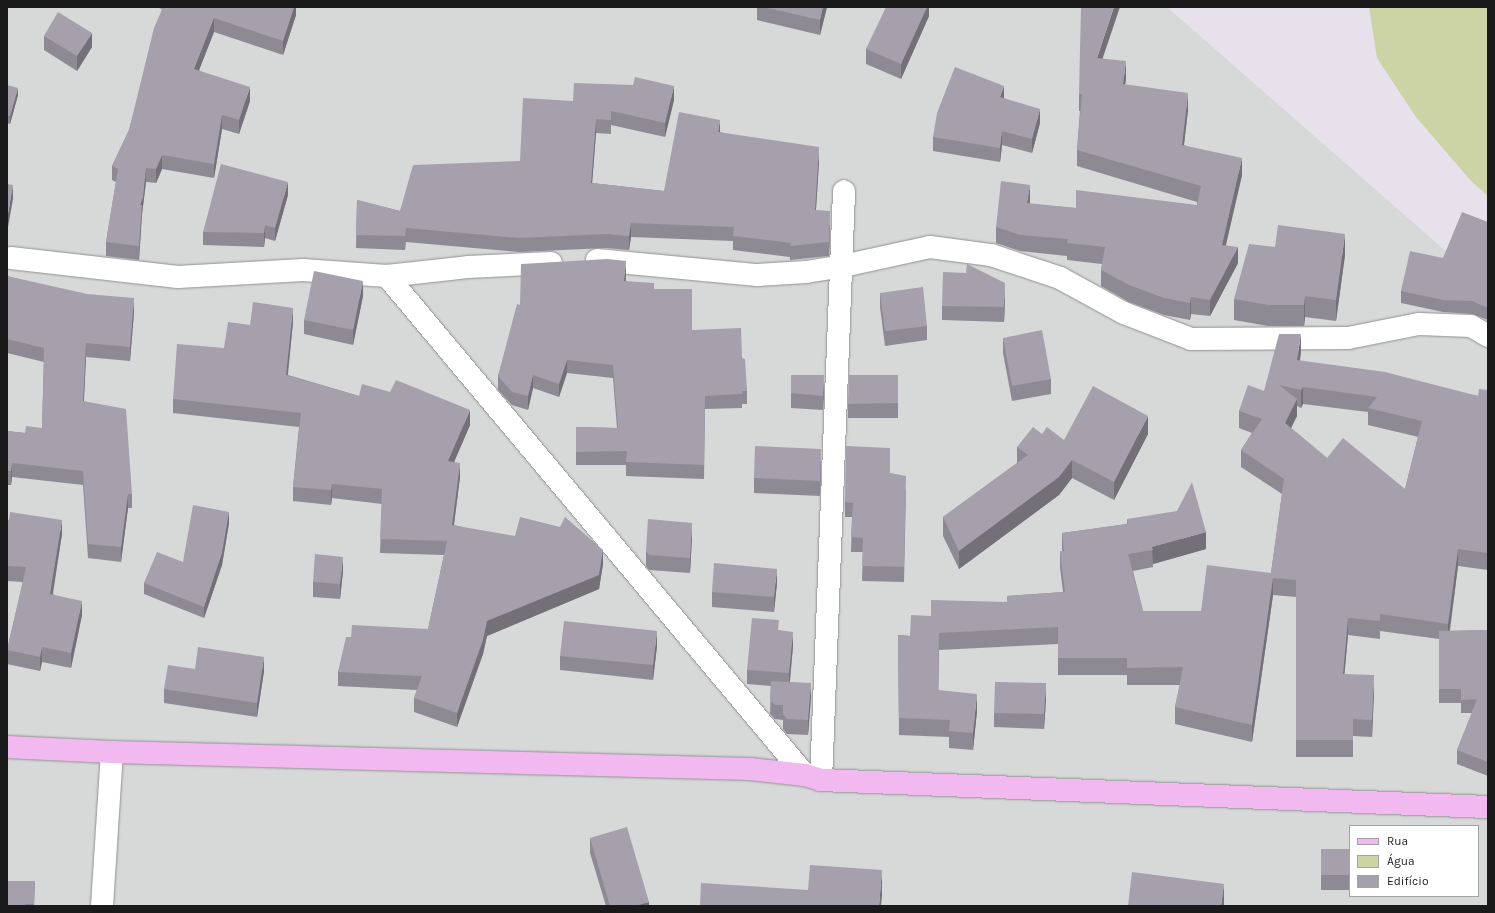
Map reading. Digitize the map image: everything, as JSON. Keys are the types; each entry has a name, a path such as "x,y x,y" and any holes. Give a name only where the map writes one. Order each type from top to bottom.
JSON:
{"main road":[{"path":"7,747 112,752 750,769 813,777 1488,806"}],"street":[{"path":"813,777 843,266 844,192"},
{"path":"11,258 178,277 303,270 387,276 468,267 607,260 757,275 806,272 843,266 930,246 991,256 1060,278 1124,313 1191,339 1348,338 1419,324 1471,326 1488,336"},
{"path":"387,276 813,777"},
{"path":"102,906 112,752"}],"shaded area":[{"path":"7,7 1167,7 1448,253 1488,261 1488,906 7,906"}],"water":[{"path":"1369,7 1488,7 1488,196 1471,181 1416,117 1377,58"}],"building":[{"path":"163,7 294,7 283,41 214,18 194,69 250,87 239,120 222,115 214,164 162,155 156,169 146,168 143,198 140,205 142,205 139,246 106,242 118,169 112,166 129,130 154,28"},
{"path":"763,7 823,7 820,20"},
{"path":"886,7 927,7 901,64 866,49"},
{"path":"1081,7 1114,7 1097,58 1126,61 1123,84 1188,93 1182,145 1242,158 1222,245 1238,247 1210,300 1191,297 1190,303 1164,298 1129,285 1101,270 1105,247 1067,243 1068,239 1020,235 996,227 1001,181 1030,185 1027,203 1076,208 1076,190 1197,205 1201,186 1077,150 1082,94 1079,94"},
{"path":"58,12 92,33 77,56 44,36"},
{"path":"955,67 1004,86 1000,97 1040,109 1032,139 1002,131 1000,148 933,137 937,113"},
{"path":"635,77 674,86 665,123 611,111 611,120 596,119 591,183 664,191 679,112 720,120 718,132 819,147 815,210 830,211 829,242 790,246 791,243 733,236 734,227 631,223 629,236 606,234 519,238 406,228 405,236 356,235 357,200 400,211 413,165 520,161 523,98 573,101 574,83 633,85"},
{"path":"7,85 18,88 10,116 7,116"},
{"path":"221,164 288,182 275,228 265,225 264,233 203,232"},
{"path":"7,184 13,185 7,219"},
{"path":"1462,212 1488,222 1488,308 1472,301 1443,300 1401,291 1410,251 1443,258"},
{"path":"1278,225 1345,234 1336,300 1305,296 1304,305 1268,305 1234,299 1249,244 1275,247"},
{"path":"607,259 626,261 624,281 654,283 654,289 692,289 692,330 741,328 742,358 745,359 747,391 742,391 742,394 705,396 704,465 626,462 627,451 576,452 576,427 618,428 613,365 567,360 559,384 533,375 528,396 512,392 498,376 517,304 520,305 521,264"},
{"path":"967,264 1005,283 1004,307 942,306 943,272 966,273"},
{"path":"314,271 363,281 353,330 304,320"},
{"path":"7,276 87,294 134,298 130,347 86,343 83,401 126,409 132,494 128,494 121,547 88,544 83,471 12,463 11,471 7,471 7,431 25,433 26,426 42,428 44,348 7,339"},
{"path":"923,287 927,326 885,331 880,293"},
{"path":"253,302 293,308 286,375 359,396 362,384 390,392 396,380 470,410 448,461 460,463 452,525 515,536 520,517 560,527 565,517 603,550 599,575 487,621 483,640 457,713 414,698 422,676 338,672 346,637 351,637 352,625 428,629 447,541 380,539 382,489 332,484 331,490 293,487 301,413 173,399 177,344 224,348 228,322 250,325"},
{"path":"1042,330 1051,379 1012,386 1003,338"},
{"path":"1279,334 1301,334 1297,360 1385,372 1478,396 1479,389 1488,390 1488,553 1458,549 1448,624 1380,614 1380,621 1348,618 1343,674 1374,675 1372,720 1353,719 1353,740 1296,740 1296,580 1273,578 1252,725 1175,707 1183,667 1127,668 1127,658 1058,658 1058,627 939,633 938,690 977,694 973,733 949,731 950,720 899,718 898,635 910,636 911,615 931,616 931,600 1007,602 1007,596 1065,592 1060,551 1064,551 1062,533 1128,524 1127,519 1177,511 1192,482 1206,532 1152,547 1153,550 1128,554 1143,611 1201,611 1207,565 1271,573 1284,479 1241,450 1262,419 1239,411 1248,385 1264,391","holes":["1279,385 1301,390 1303,387 1377,397 1368,408 1422,421 1405,489 1343,438 1327,458 1285,423 1297,399"]},
{"path":"791,375 824,375 823,396 791,393"},
{"path":"849,375 898,375 898,403 848,404"},
{"path":"1093,386 1148,416 1114,482 1072,460 1059,477 959,551 943,517 1028,455 1017,447 1033,427 1042,434 1047,427 1064,440"},
{"path":"755,446 821,449 820,481 754,478"},
{"path":"846,446 890,448 890,473 906,476 904,567 862,566 863,538 851,537 853,503 845,502"},
{"path":"193,505 229,512 222,553 204,607 144,583 157,552 183,562"},
{"path":"10,512 62,520 50,594 82,601 71,653 42,647 40,657 7,650 26,567 7,566 7,520 9,520"},
{"path":"648,519 692,523 690,558 649,555 646,551"},
{"path":"315,554 343,557 340,584 313,582"},
{"path":"714,563 777,569 774,597 712,592"},
{"path":"752,618 779,620 778,630 793,632 789,673 747,670"},
{"path":"564,621 657,631 653,665 560,656"},
{"path":"1488,630 1488,762 1457,750 1477,699 1461,700 1461,689 1439,689 1439,631"},
{"path":"198,647 264,657 257,703 164,689 168,665 195,669"},
{"path":"771,681 811,683 808,720 787,719 783,714 783,705 775,705 770,700"},
{"path":"995,682 1046,683 1044,714 994,713"},
{"path":"627,827 649,902 635,906 610,906 590,838"},
{"path":"1321,849 1349,849 1349,875 1321,875"},
{"path":"810,865 882,870 879,906 700,906 701,883 808,890"},
{"path":"1132,872 1224,884 1221,906 1128,906"},
{"path":"7,881 35,881 34,904 25,904 25,906 7,906"}]}
